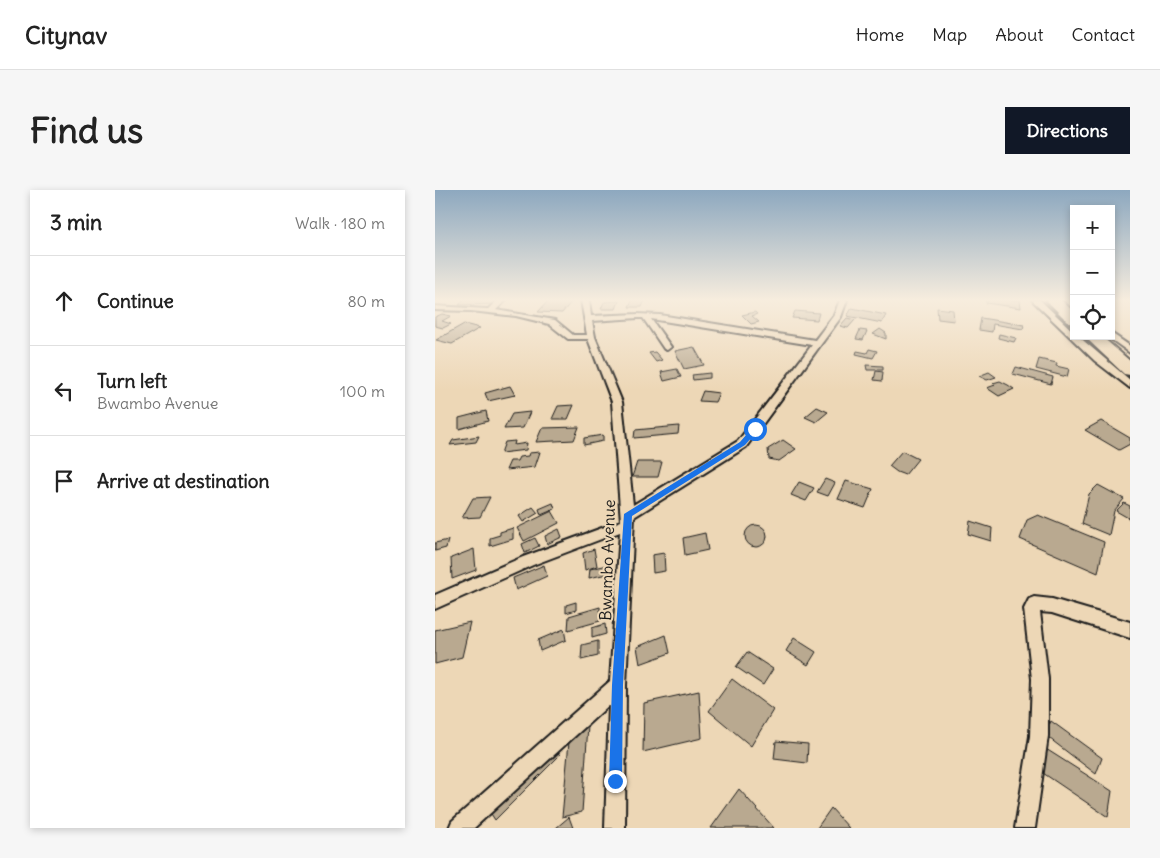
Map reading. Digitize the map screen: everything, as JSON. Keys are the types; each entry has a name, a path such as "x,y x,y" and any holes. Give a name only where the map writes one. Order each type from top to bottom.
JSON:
{"highway":[{"path":"1096,340 1130,370"}],"street":[{"path":"562,330 571,337 591,337"},
{"name":"Bwambo Avenue","path":"589,330 617,402 628,519 618,685 615,828"},
{"path":"655,330 667,347"},
{"path":"743,330 816,343"},
{"path":"435,602 628,519 742,444 755,429 826,330"},
{"path":"1067,330 1130,385"},
{"path":"1115,338 1130,350"},
{"path":"1025,828 1039,736 1040,679 1032,609 1035,604 1052,606 1130,630"},
{"path":"459,828 618,685"}],"building":[{"path":"454,330 477,330 452,344 436,340"},
{"path":"860,330 867,331 863,340 856,339"},
{"path":"881,330 886,333 886,339 873,334"},
{"path":"979,330 992,330 992,332"},
{"path":"999,334 1016,338 1014,342 998,338"},
{"path":"694,347 704,365 684,369 675,351"},
{"path":"869,349 877,351 873,358 856,354 857,351 867,353"},
{"path":"655,352 662,360 656,362 649,353"},
{"path":"1039,359 1057,363 1056,366 1069,369 1067,377 1036,369"},
{"path":"866,365 883,366 883,370 867,370"},
{"path":"1016,367 1053,377 1051,384 1013,374"},
{"path":"677,369 681,377 664,381 661,372"},
{"path":"876,371 883,372 882,381 874,380"},
{"path":"989,372 996,377 987,380 979,376"},
{"path":"710,373 710,378 693,380 692,375"},
{"path":"1000,381 1014,389 999,396 987,388 995,385 993,383"},
{"path":"510,386 515,395 488,401 485,393"},
{"path":"703,391 719,393 715,402 699,401"},
{"path":"574,405 568,419 552,419 558,406"},
{"path":"817,407 828,412 816,422 805,417"},
{"path":"486,411 488,421 459,429 459,418"},
{"path":"530,412 523,428 504,429 512,414"},
{"path":"1101,421 1130,438 1130,444 1119,450 1085,430"},
{"path":"679,426 678,434 634,438 635,430"},
{"path":"579,427 574,440 536,442 542,428"},
{"path":"603,435 603,441 584,445 584,438"},
{"path":"479,436 476,442 450,445 453,440"},
{"path":"783,440 796,449 779,461 769,459 768,449"},
{"path":"515,441 514,445 527,443 526,450 501,453 505,442"},
{"path":"902,451 918,459 905,475 889,466"},
{"path":"540,452 535,467 506,470 510,461 517,461 519,457 528,456 529,453"},
{"path":"637,462 662,462 658,477 632,477"},
{"path":"825,479 835,483 828,496 817,492"},
{"path":"846,481 873,489 865,508 838,499"},
{"path":"799,482 814,488 806,501 791,495"},
{"path":"1098,485 1124,499 1114,511 1109,535 1082,524 1089,494"},
{"path":"490,497 480,517 462,518 473,498"},
{"path":"553,503 555,509 541,515 539,509"},
{"path":"1124,503 1130,506 1130,519 1116,511"},
{"path":"533,507 538,513 523,522 519,516"},
{"path":"552,511 559,523 524,541 517,528"},
{"path":"1038,515 1104,542 1098,573 1020,539 1027,520"},
{"path":"970,521 992,528 991,541 968,534"},
{"path":"756,525 764,528 767,536 764,544 756,547 748,544 745,536 748,528"},
{"path":"513,528 513,539 490,546 490,538 500,535 500,532"},
{"path":"559,529 562,537 547,544 545,536"},
{"path":"705,533 708,550 685,555 683,538"},
{"path":"535,538 539,546 525,553 522,544"},
{"path":"448,540 446,548 435,551 435,543"},
{"path":"474,549 476,570 452,579 451,558"},
{"path":"594,549 597,566 585,570 583,553"},
{"path":"664,553 665,571 653,573 652,555"},
{"path":"544,565 547,576 516,590 513,578"},
{"path":"608,565 607,574 589,578 590,569"},
{"path":"576,602 576,610 566,613 566,605"},
{"path":"600,607 600,621 568,630 569,616"},
{"path":"470,622 462,657 435,664 435,630"},
{"path":"605,624 606,634 592,638 592,628"},
{"path":"564,629 566,640 540,651 538,640"},
{"path":"666,635 670,653 640,664 637,647"},
{"path":"794,638 816,652 808,665 786,651"},
{"path":"598,641 598,656 581,660 582,645"},
{"path":"747,652 773,669 763,685 736,667"},
{"path":"732,679 773,710 751,746 709,711"},
{"path":"699,691 702,738 643,752 644,703"},
{"path":"1051,721 1102,758 1096,774 1045,735"},
{"path":"588,726 582,812 562,817 570,731"},
{"path":"776,741 808,744 807,763 774,759"},
{"path":"550,743 560,755 495,820 486,806"},
{"path":"1046,749 1112,791 1108,817 1040,771"},
{"path":"739,789 774,828 711,828"},
{"path":"831,808 849,828 817,828"},
{"path":"569,817 573,828 556,828"}],"route":[{"path":"615,781 618,685 628,514 742,444 755,429"}]}
